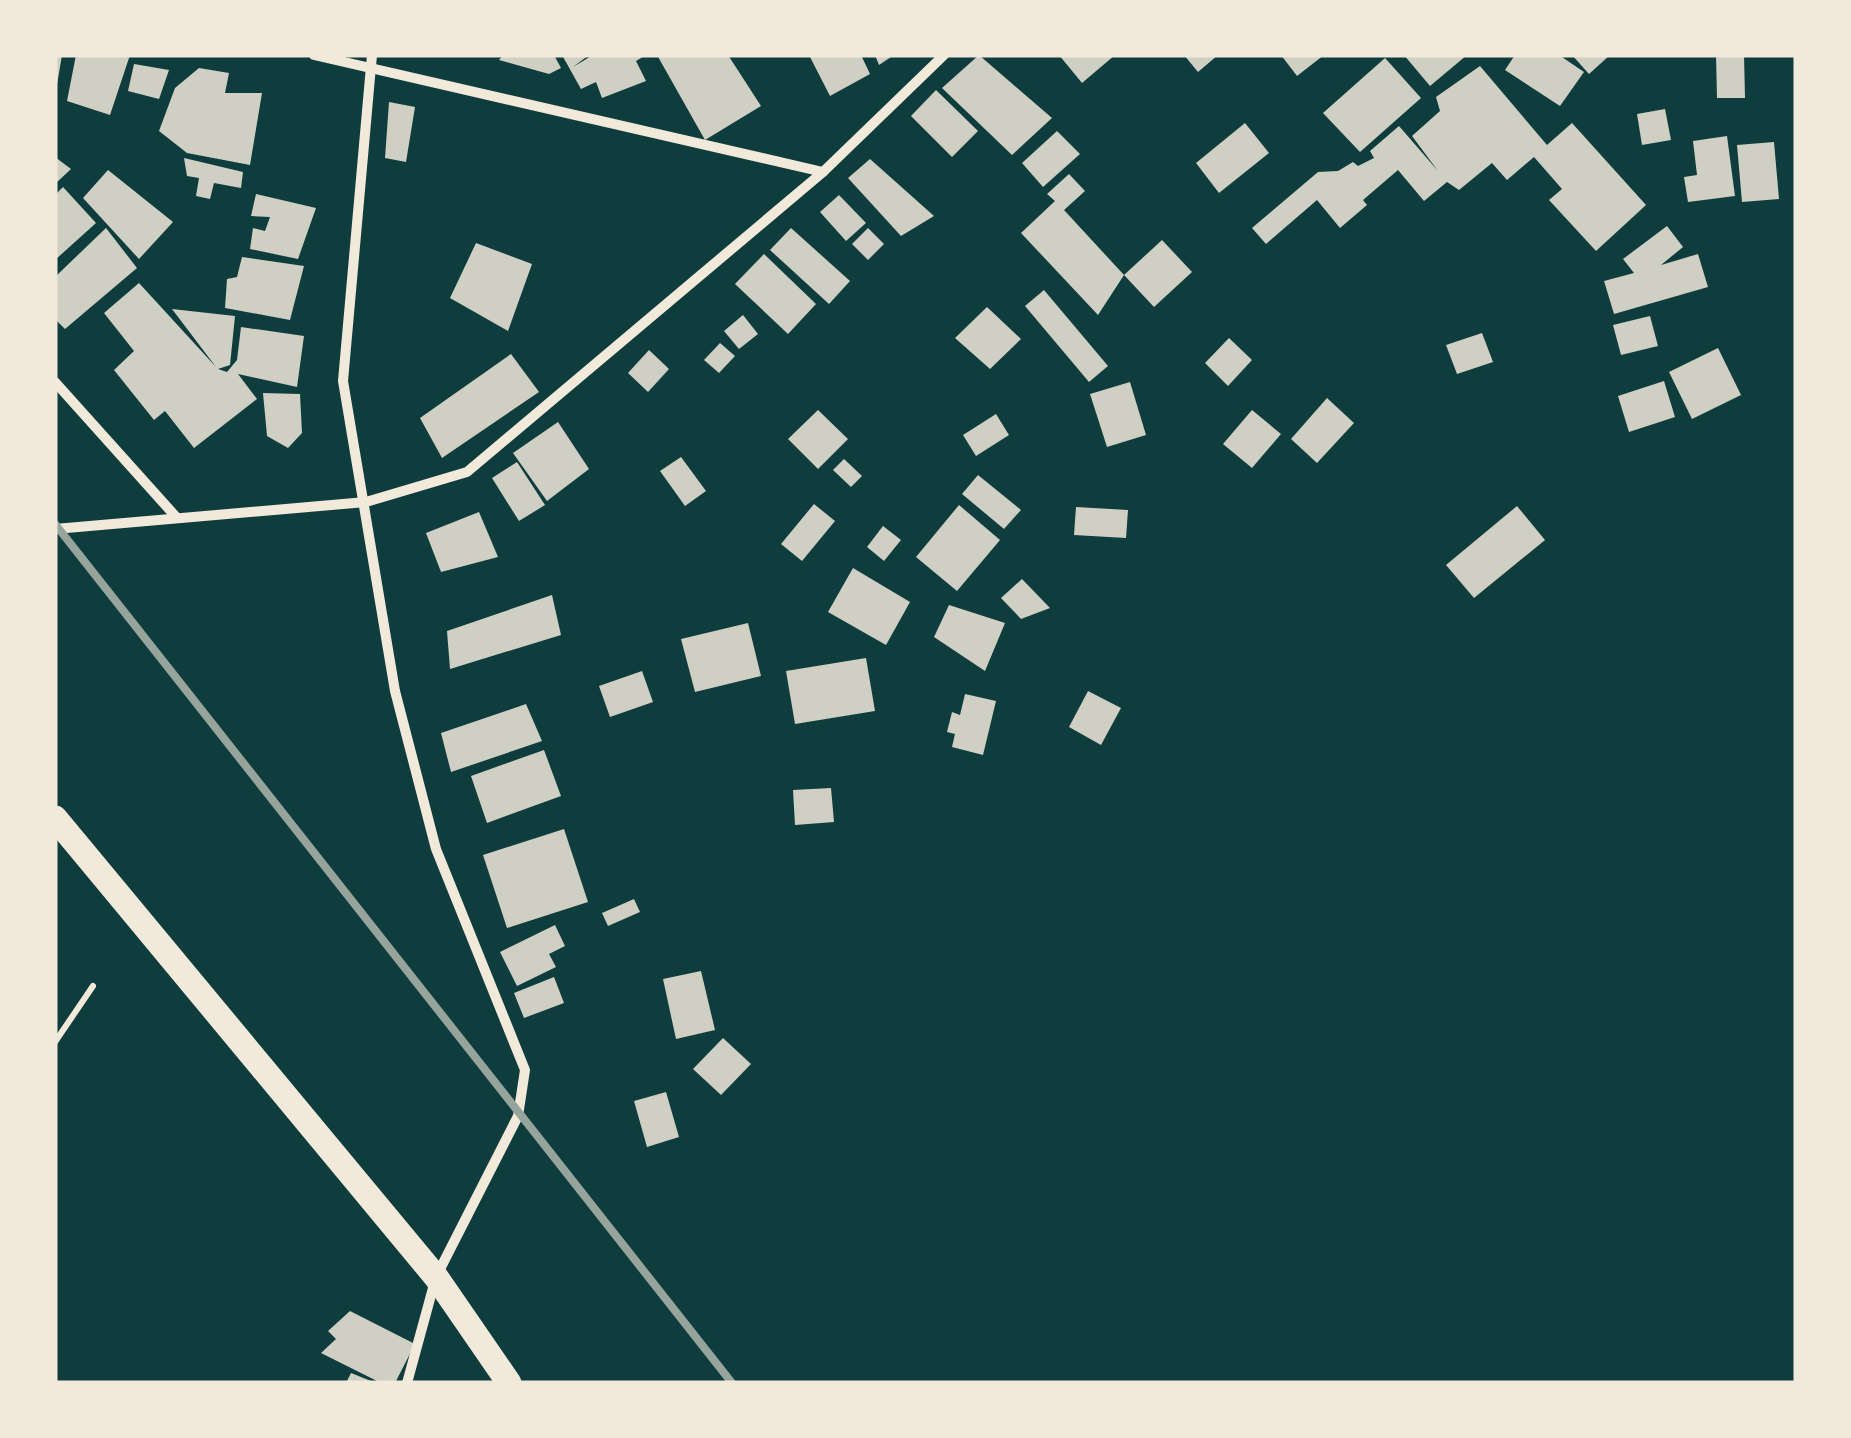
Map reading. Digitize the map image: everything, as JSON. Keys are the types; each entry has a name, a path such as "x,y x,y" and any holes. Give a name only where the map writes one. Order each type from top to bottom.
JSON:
{"main road":[{"path":"55,818 436,1277 509,1383"}],"street":[{"path":"314,55 371,61 823,172"},
{"path":"55,529 366,502 467,472 823,172 944,55"},
{"path":"371,61 343,382 366,502 388,655 436,849 525,1070 518,1116 436,1277 407,1383"},
{"path":"55,382 178,518"}],"path":[{"path":"55,1042 93,986"}],"building":[{"path":"55,55 62,55 57,85 55,84"},
{"path":"76,55 130,55 110,115 67,101"},
{"path":"503,55 554,55 561,68 549,74 499,60"},
{"path":"562,55 589,55 573,67 593,55 646,55 636,61 646,81 602,98 596,82 581,89"},
{"path":"657,55 728,55 761,106 705,140"},
{"path":"809,55 861,55 870,74 830,96"},
{"path":"875,55 894,55 879,65"},
{"path":"979,55 1052,118 1012,155 942,88"},
{"path":"1059,55 1115,55 1082,83"},
{"path":"1184,55 1218,55 1198,72"},
{"path":"1281,55 1324,55 1297,76"},
{"path":"1404,55 1467,55 1430,86"},
{"path":"1515,55 1559,55 1584,72 1560,106 1505,70"},
{"path":"1572,55 1610,55 1589,74"},
{"path":"1716,55 1744,55 1745,98 1717,98"},
{"path":"1385,58 1421,98 1360,152 1323,113"},
{"path":"134,64 169,70 159,99 128,91"},
{"path":"1480,66 1547,145 1572,123 1646,205 1596,251 1549,200 1562,189 1534,157 1507,180 1492,163 1459,190 1447,182 1424,201 1398,170 1363,200 1367,205 1340,228 1317,200 1266,244 1252,228 1318,172 1338,171 1353,162 1358,166 1374,158 1370,151 1399,126 1438,171 1412,136 1440,111 1436,97"},
{"path":"199,68 229,73 225,93 262,93 250,165 187,153 159,131 175,88"},
{"path":"936,90 978,131 952,157 911,116"},
{"path":"389,102 415,107 406,162 385,158"},
{"path":"1665,109 1671,140 1642,145 1637,114"},
{"path":"1245,123 1269,153 1219,193 1196,163"},
{"path":"1057,131 1080,154 1043,187 1022,163"},
{"path":"1727,136 1735,196 1688,202 1684,177 1697,175 1693,141"},
{"path":"1774,142 1779,199 1742,202 1737,145"},
{"path":"55,157 71,169 55,184"},
{"path":"184,158 243,172 241,188 214,183 210,199 196,196 199,178 187,176"},
{"path":"870,159 934,216 901,236 848,178"},
{"path":"108,170 173,222 139,259 83,198"},
{"path":"1069,174 1085,191 1064,210 1124,275 1098,315 1021,233 1055,201 1047,194"},
{"path":"63,187 96,223 55,260 55,195"},
{"path":"256,194 316,208 298,259 250,249 253,228 265,231 270,217 251,216"},
{"path":"839,195 866,223 846,241 820,212"},
{"path":"1667,226 1683,247 1661,265 1698,254 1708,287 1614,314 1604,281 1634,273 1623,259"},
{"path":"106,228 137,268 65,329 55,319 55,277"},
{"path":"791,228 850,281 829,304 770,250"},
{"path":"868,228 884,244 868,260 852,244"},
{"path":"1162,240 1192,272 1154,307 1124,275"},
{"path":"476,243 532,264 508,331 450,298"},
{"path":"764,254 816,304 788,334 735,284"},
{"path":"242,257 304,266 290,320 225,308 227,279 237,277"},
{"path":"139,283 216,367 172,309 235,316 230,365 218,369 227,372 237,360 241,327 304,336 297,387 238,374 257,399 194,448 165,411 154,420 114,370 134,351 104,313"},
{"path":"1044,290 1108,366 1089,382 1025,306"},
{"path":"987,307 1021,339 990,369 955,338"},
{"path":"743,315 758,334 739,349 724,331"},
{"path":"1650,316 1658,346 1621,355 1613,325"},
{"path":"1482,333 1493,362 1457,374 1446,345"},
{"path":"1229,338 1252,360 1228,386 1205,363"},
{"path":"720,343 735,356 719,373 704,360"},
{"path":"1718,348 1741,395 1692,419 1669,372"},
{"path":"649,350 669,369 648,392 628,373"},
{"path":"511,354 539,392 442,458 420,418"},
{"path":"1664,381 1675,417 1629,432 1618,396"},
{"path":"1130,382 1146,435 1107,447 1090,394"},
{"path":"263,393 300,394 302,433 288,448 267,436"},
{"path":"1327,398 1354,423 1317,463 1291,439"},
{"path":"818,410 848,439 818,469 788,439"},
{"path":"1252,410 1281,434 1252,468 1223,444"},
{"path":"996,414 1009,435 976,456 963,435"},
{"path":"558,422 589,469 547,501 513,453"},
{"path":"681,457 706,491 685,506 660,471"},
{"path":"844,459 862,476 851,487 833,470"},
{"path":"517,462 545,505 519,521 492,478"},
{"path":"978,475 1021,510 1004,529 962,494"},
{"path":"814,504 835,521 802,561 781,544"},
{"path":"959,505 1000,540 957,591 916,557"},
{"path":"1517,506 1545,540 1474,598 1446,565"},
{"path":"1076,507 1128,510 1126,538 1074,535"},
{"path":"479,512 498,557 441,572 426,533"},
{"path":"883,526 901,540 884,561 867,547"},
{"path":"853,568 910,602 886,645 828,612"},
{"path":"1022,579 1050,608 1021,619 1001,598"},
{"path":"552,595 561,635 450,669 447,631"},
{"path":"949,605 1005,623 985,671 934,637"},
{"path":"748,623 761,676 695,692 681,639"},
{"path":"866,658 875,711 795,724 786,671"},
{"path":"642,671 653,702 610,717 599,686"},
{"path":"1088,691 1121,708 1101,745 1069,727"},
{"path":"965,694 996,701 983,755 952,747 955,734 947,732 952,712 960,715"},
{"path":"526,704 542,741 451,772 441,733"},
{"path":"544,750 561,796 487,823 471,776"},
{"path":"831,788 834,822 795,825 793,790"},
{"path":"564,829 588,902 507,928 483,855"},
{"path":"634,899 640,912 608,926 602,913"},
{"path":"555,925 565,946 549,954 556,967 517,986 500,952"},
{"path":"701,971 715,1030 676,1039 663,979"},
{"path":"554,977 564,1003 524,1018 514,993"},
{"path":"723,1038 751,1064 721,1095 693,1069"},
{"path":"666,1092 679,1137 647,1147 634,1101"},
{"path":"350,1311 415,1344 395,1383 381,1383 321,1353 336,1339 328,1331"},
{"path":"351,1373 376,1383 346,1383"}],"railway":[{"path":"55,524 732,1383"}]}
